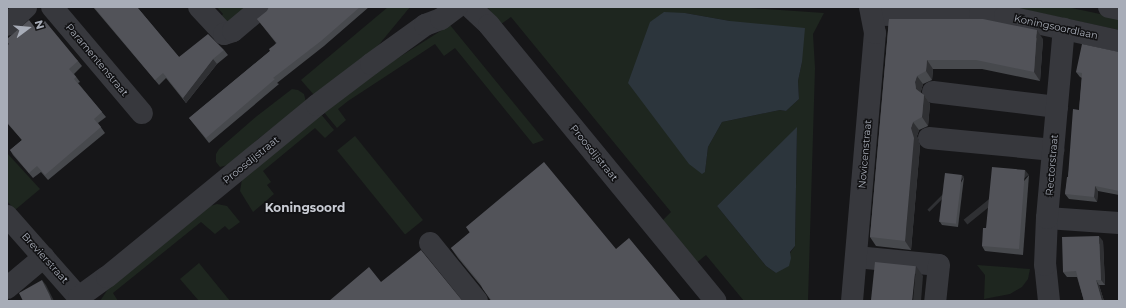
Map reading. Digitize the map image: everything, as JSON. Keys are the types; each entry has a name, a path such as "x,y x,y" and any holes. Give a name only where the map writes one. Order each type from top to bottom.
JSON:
{"street":[{"path":"7,25 26,7"},
{"name":"Paramentenstraat","path":"52,7 142,113"},
{"path":"200,7 224,34 233,30 262,7"},
{"name":"Proosdijstraat","path":"80,299 430,16 441,19 456,7"},
{"name":"Proosdijstraat","path":"470,7 489,25 716,301"},
{"path":"1109,7 1119,9"},
{"name":"Koningsoordlaan","path":"872,11 1005,16 1119,41"},
{"name":"Novicenstraat","path":"852,301 875,33 872,11"},
{"name":"Rectorstraat","path":"1049,301 1045,265 1047,218 1064,29"},
{"path":"933,92 1057,107"},
{"path":"929,138 1053,150"},
{"name":"Brevierstraat","path":"7,216 80,299"},
{"path":"1047,218 1119,223"},
{"path":"430,243 477,301"},
{"path":"7,288 44,257"},
{"path":"856,257 938,265 935,301"}],"shaded area":[{"path":"217,7 250,7 230,23 219,19 223,14"},
{"path":"388,7 410,7 377,47 314,95 301,80"},
{"path":"487,7 736,7 824,13 813,34 815,68 808,301 744,301 706,255 695,264 661,222 671,212 511,17 501,24","holes":["685,13 730,21 802,62 798,81 799,99 786,111 780,110 722,122 708,147 705,172","797,128 795,246 776,273 766,266 717,206"]},
{"path":"1013,7 1067,7 1119,18 1119,30"},
{"path":"664,12 685,13 730,21 805,28 802,62 798,81 799,99 786,111 780,110 722,122 708,147 705,172 702,174 689,164 628,83 650,22"},
{"path":"450,25 544,140 533,144 455,48 444,56 435,44 338,109 346,120 337,128 323,111 357,84"},
{"path":"292,89 298,90 304,94 306,102 258,139 231,164 220,167 216,162 216,154 219,149 257,116"},
{"path":"320,113 334,130 325,138 315,128 263,171 271,182 267,185 274,194 253,212 240,191 242,179"},
{"path":"797,127 795,246 790,252 791,258 789,266 776,273 766,266 717,206"},
{"path":"355,136 423,220 405,234 337,150"},
{"path":"7,153 40,189 15,210 7,201"},
{"path":"217,204 227,206 240,222 229,230 225,226 215,234 201,222 113,293 118,301 100,301 108,289 210,206"},
{"path":"199,263 230,301 199,301 180,279"},
{"path":"977,265 1030,269 1028,279 1022,287 1010,294 984,299 985,275"}],"building":[{"path":"94,7 137,7 179,57 208,34 224,50 213,59 183,98 163,73 155,80"},
{"path":"269,7 360,7 321,41 273,78 275,79 206,138 189,118 270,51 269,49 277,43 257,19 267,11"},
{"path":"889,19 983,19 1037,30 1034,72 976,60 927,60 926,71 917,76 915,82 916,89 924,95 922,117 913,122 911,128 914,138 905,241 870,237"},
{"path":"29,20 36,29 45,21 78,61 69,69 76,77 74,79 102,112 94,119 101,127 45,175 37,166 29,173 10,150 22,140 7,122 7,46 9,44 7,39"},
{"path":"1082,44 1119,52 1119,191 1095,186 1094,197 1065,194 1068,177 1073,109 1079,110 1082,73 1076,72"},
{"path":"544,162 616,249 629,238 681,301 492,301 480,283 451,248 470,232 466,227"},
{"path":"992,167 1025,170 1019,249 982,246 983,228 986,228"},
{"path":"945,173 962,175 956,224 939,222"},
{"path":"1099,236 1101,280 1096,280 1102,301 1084,301 1076,271 1063,272 1062,237"},
{"path":"421,250 463,301 329,301 369,267 381,282"},
{"path":"875,262 916,266 912,301 871,301"},
{"path":"42,280 52,301 23,301 19,293"}],"district":[{"name":"Koningsoord","path":"305,208"}]}
